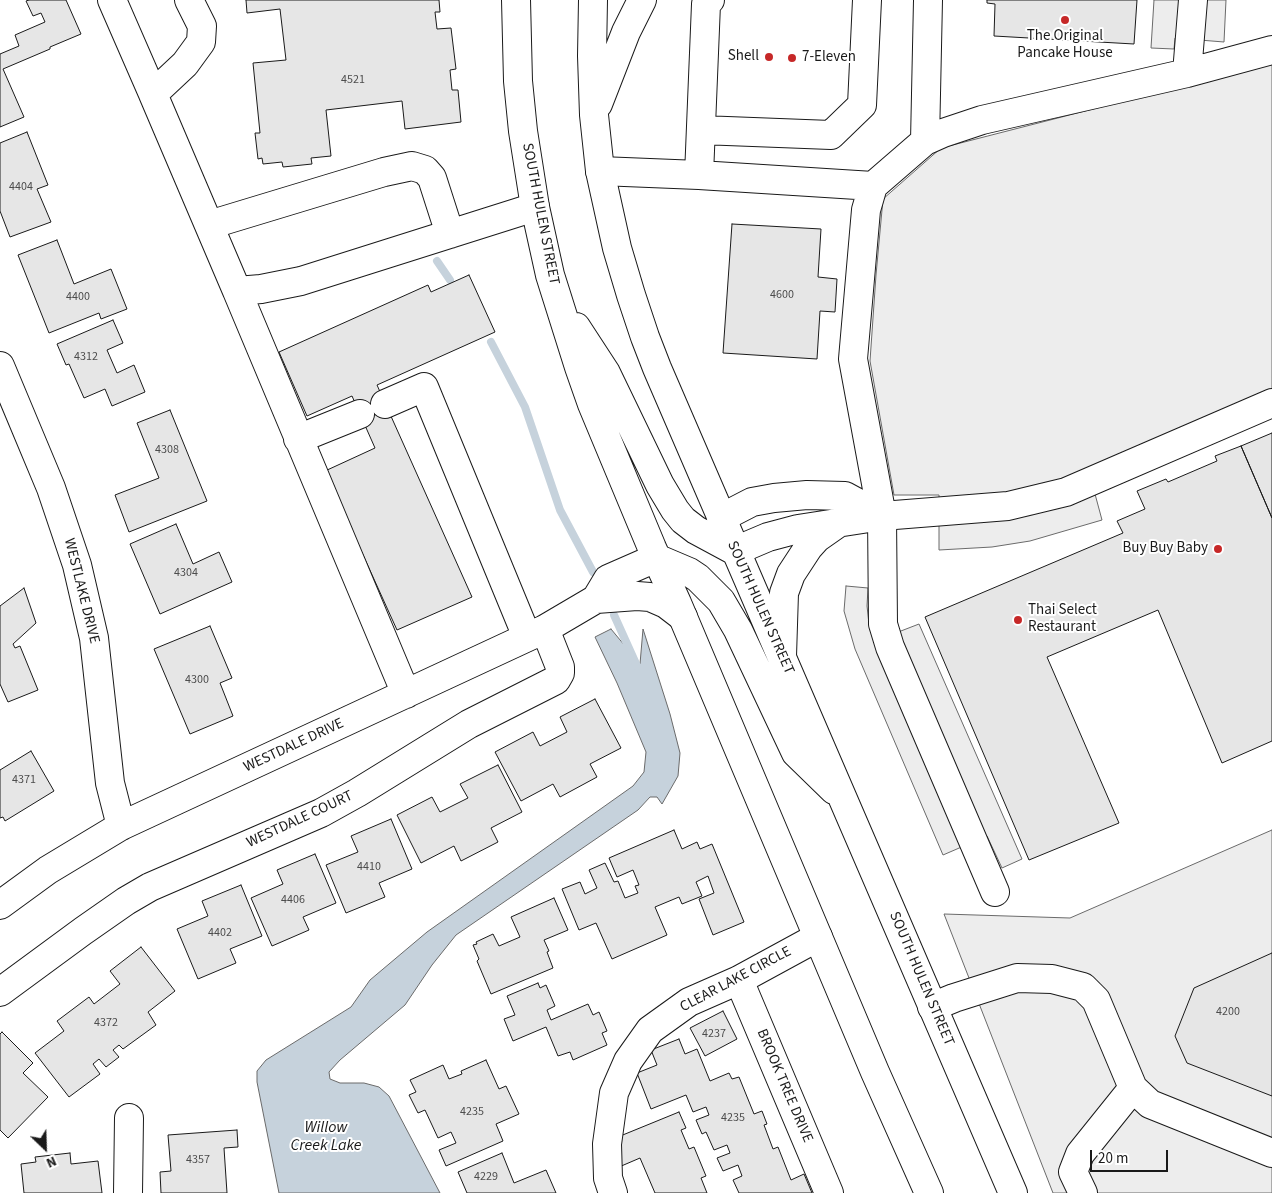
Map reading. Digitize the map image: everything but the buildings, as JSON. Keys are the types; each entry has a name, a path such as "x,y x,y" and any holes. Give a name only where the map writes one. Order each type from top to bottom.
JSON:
{"main road":[{"path":"112,0 237,291 406,694"},
{"path":"153,94 185,64 201,42 202,26 189,0"},
{"name":"SOUTH HULEN STREET","path":"593,0 594,114 600,170 617,248 656,368 714,527 736,551 1013,1193"},
{"path":"594,114 626,32 642,0"},
{"path":"699,175 706,4 710,0"},
{"path":"701,130 831,135 862,105 867,0"},
{"path":"925,141 928,0"},
{"path":"1187,73 1193,0"},
{"name":"SOUTH HULEN STREET","path":"514,5 520,98 535,208 550,275 592,404 875,1072 929,1193"},
{"path":"995,892 890,647 883,624 882,516 853,360 866,210 873,186 925,141 982,120 1187,73 1272,50"},
{"path":"209,225 384,172 412,166 425,170 432,178 450,234"},
{"path":"600,170 873,186"},
{"path":"237,291 261,289 301,281 535,208"},
{"path":"558,301 606,373 671,504 683,520 714,527"},
{"name":"WESTLAKE DRIVE","path":"0,366 10,415 66,528 86,601 95,648 110,783 121,826"},
{"name":"WESTDALE COURT","path":"0,992 83,931 150,887 321,813 358,793 469,724 556,680 560,673 560,667 536,633 424,387 385,404"},
{"path":"736,551 768,536 780,533 882,516 1008,506 1066,492 1272,403"},
{"path":"298,439 360,414"},
{"path":"680,610 689,572 714,527 752,502 806,495 846,496 882,516"},
{"path":"782,656 784,593 791,574 808,548 838,523"},
{"path":"656,558 689,572 708,586 721,601 730,615 796,753 842,798"},
{"name":"WESTDALE DRIVE","path":"596,599 608,579 656,558"},
{"name":"WESTDALE DRIVE","path":"0,905 48,870 121,826 536,633 596,599 650,597 659,599 680,610"},
{"name":"CLEAR LAKE CIRCLE","path":"613,1193 608,1178 607,1144 614,1093 628,1061 650,1030 688,1002 739,980 818,937"},
{"path":"932,1007 1017,978 1052,979 1083,988 1096,1000 1133,1088 1150,1104 1272,1153"},
{"name":"BROOK TREE DRIVE","path":"739,980 829,1193"},
{"path":"1083,1193 1073,1172 1080,1154 1133,1088"},
{"path":"128,1193 129,1118"}],"shaded area":[{"path":"1154,0 1226,0 1224,42 1175,38 1174,49 1151,48"},
{"path":"1272,63 1272,389 1088,468 1102,520 1030,541 992,547 939,550 939,495 894,495 870,361 883,199 941,148"},
{"path":"846,586 868,588 869,624 875,641 919,624 1022,859 1002,868 987,836 943,855 855,649 844,611"},
{"path":"1272,830 1272,1193 1053,1193 944,914 1070,918"}],"water":[{"name":"Willow Creek Lake","path":"611,629 640,664 643,629 670,714 680,753 678,776 662,804 657,797 650,797 638,810 456,935 432,965 405,1005 340,1060 329,1072 330,1079 340,1083 364,1083 379,1087 389,1096 440,1193 279,1193 257,1082 257,1071 266,1060 351,1007 370,980 427,932 633,786 644,772 646,752 595,637"}],"waterway":[{"path":"437,261 450,280"},
{"path":"491,342 525,407 560,510 593,572"},
{"path":"614,615 637,666"}],"place":[{"name":"The Original Pancake House","path":"1065,20"},
{"name":"Shell","path":"769,57"},
{"name":"7-Eleven","path":"792,58"},
{"name":"Buy Buy Baby","path":"1218,549"},
{"name":"Thai Select Restaurant","path":"1018,620"}]}
